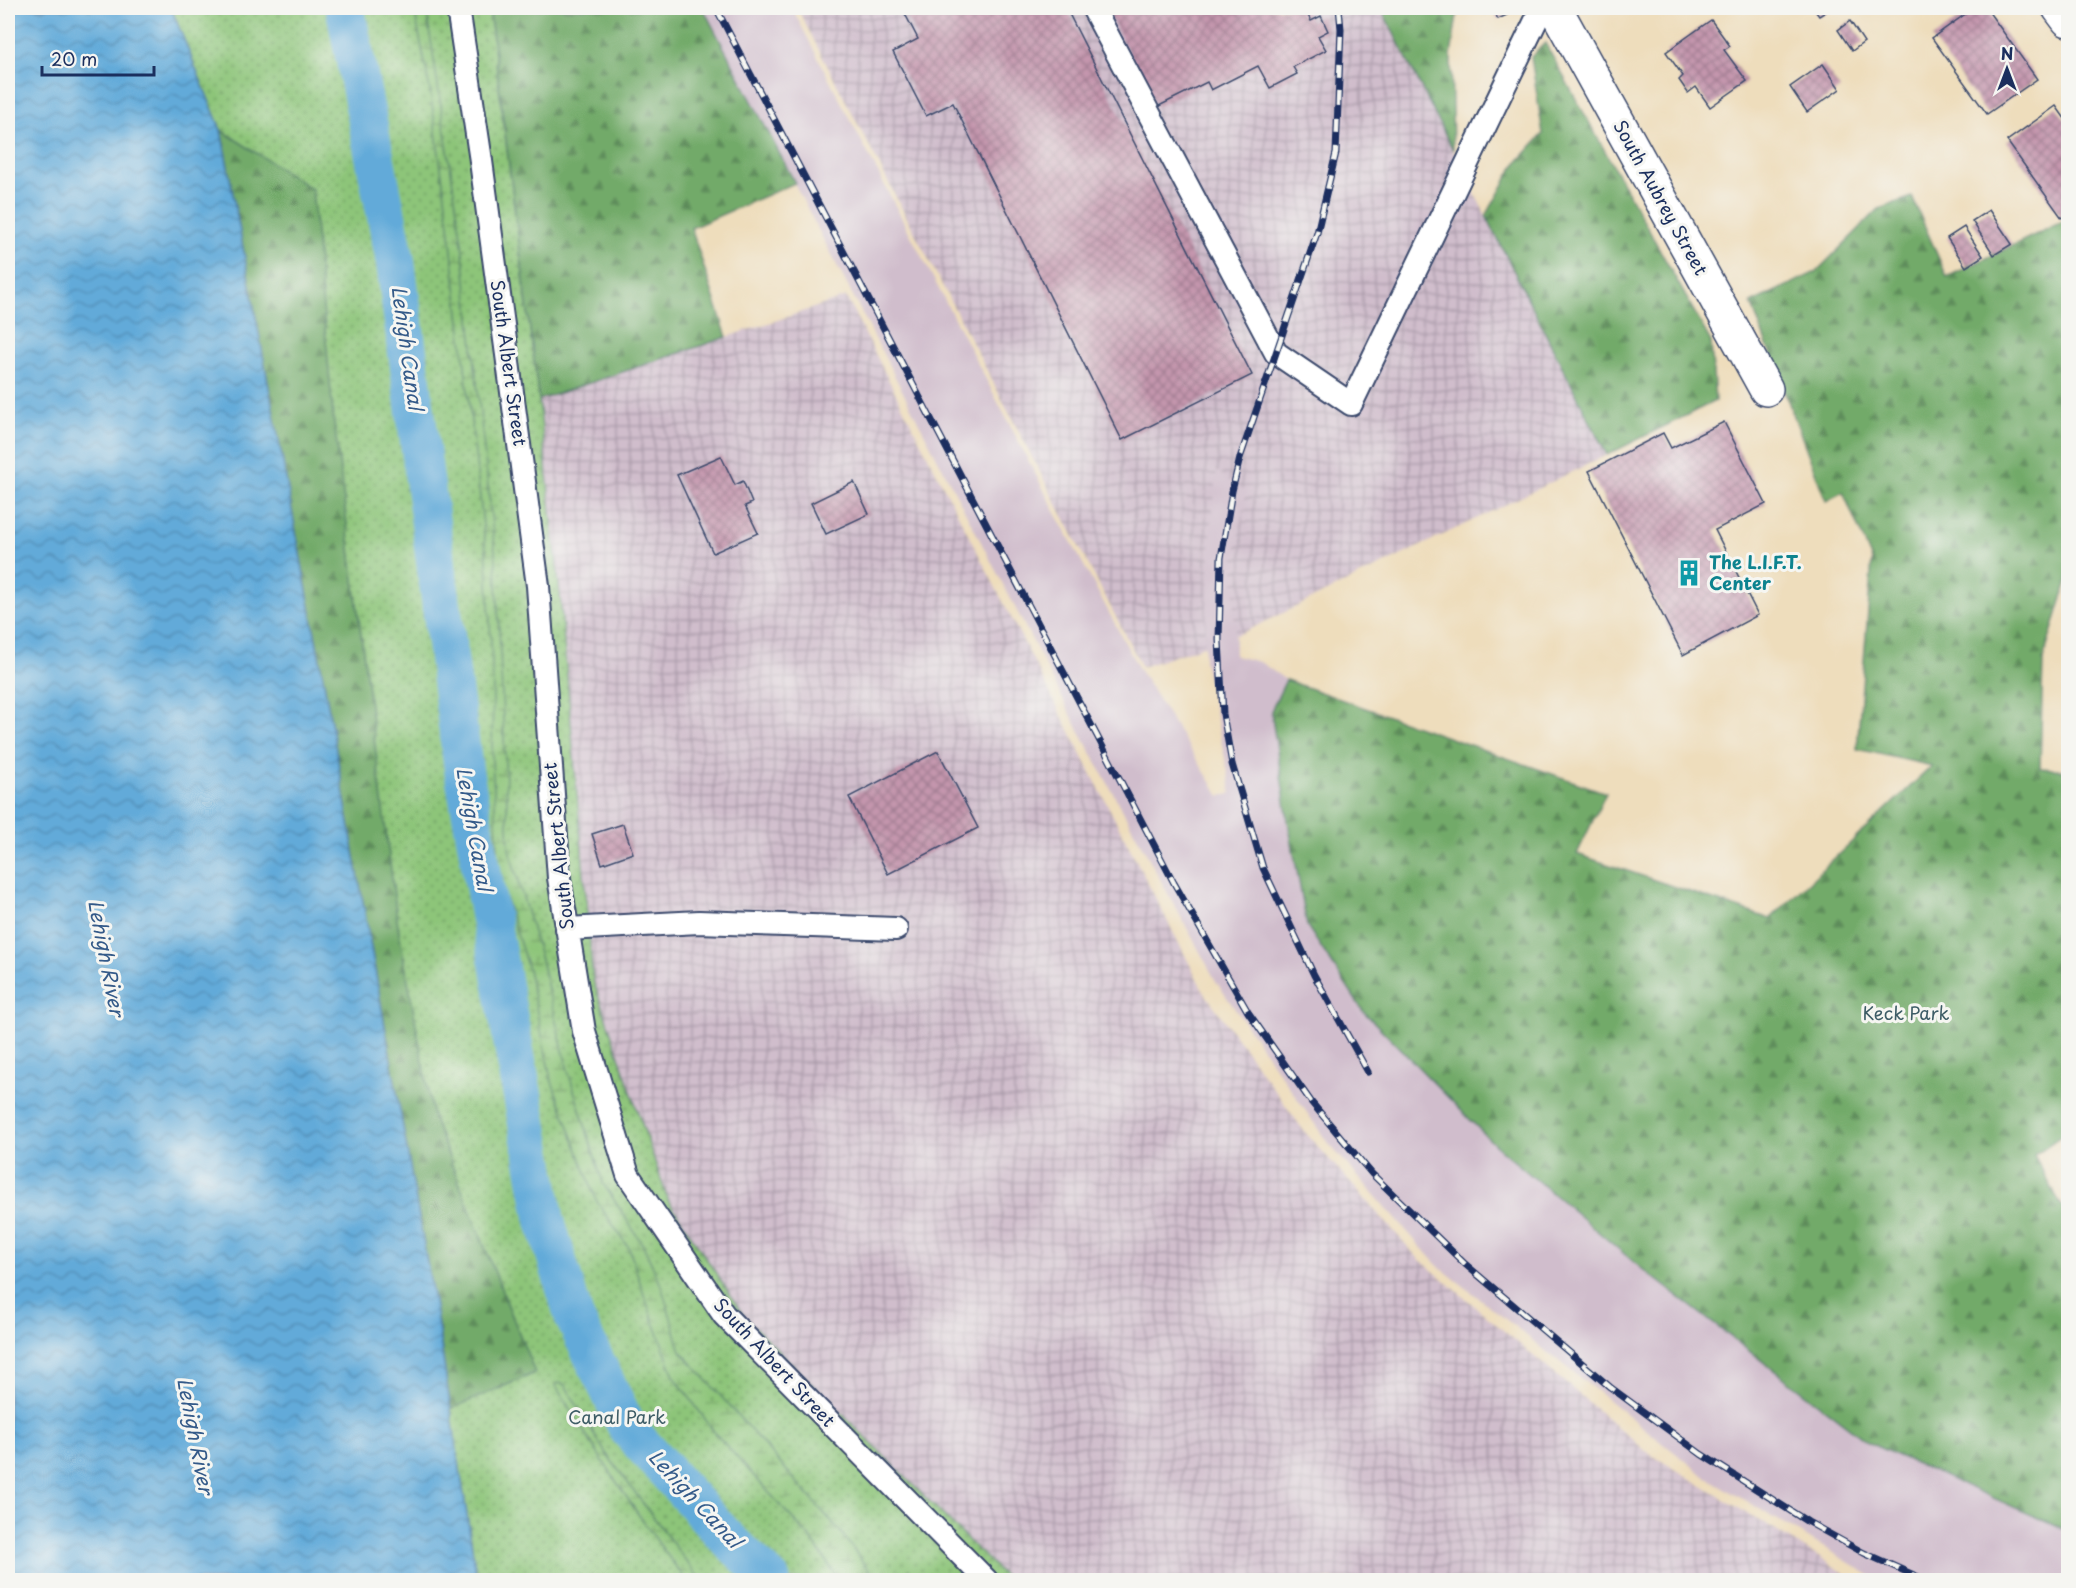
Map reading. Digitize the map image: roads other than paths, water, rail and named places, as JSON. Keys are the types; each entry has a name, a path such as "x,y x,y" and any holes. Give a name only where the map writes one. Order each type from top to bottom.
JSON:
{"street":[{"name":"South Aubrey Street","path":"1555,8 1766,389"},
{"path":"2059,8 2068,20"}],"lane":[{"name":"South Albert Street","path":"458,8 482,161 538,586 559,878 584,1031 628,1175 724,1315 986,1581"},
{"path":"1093,8 1276,353 1351,404 1542,8"},
{"path":"567,929 699,922 896,929"}],"water":[{"name":"Lehigh River","path":"8,8 171,8 221,130 323,677 436,1313 477,1580 8,1580"}],"waterway":[{"name":"Lehigh Canal","path":"345,8 395,259 464,773 545,1219 574,1317 628,1429 724,1535 771,1580"}],"railway":[{"path":"716,8 1174,883 1248,1012 1312,1103 1372,1174 1465,1264 1610,1387 1701,1454 1808,1522 1864,1553 1925,1580"},
{"path":"1339,8 1341,29 1336,153 1317,233 1240,458 1232,491 1221,558 1219,640 1223,714 1232,764 1263,868 1314,975 1368,1072"}],"place":[{"name":"The L.I.F.T. Center","path":"1689,573"}],"park label":[{"name":"Keck Park","path":"1906,1014"},
{"name":"Canal Park","path":"617,1418"}]}
